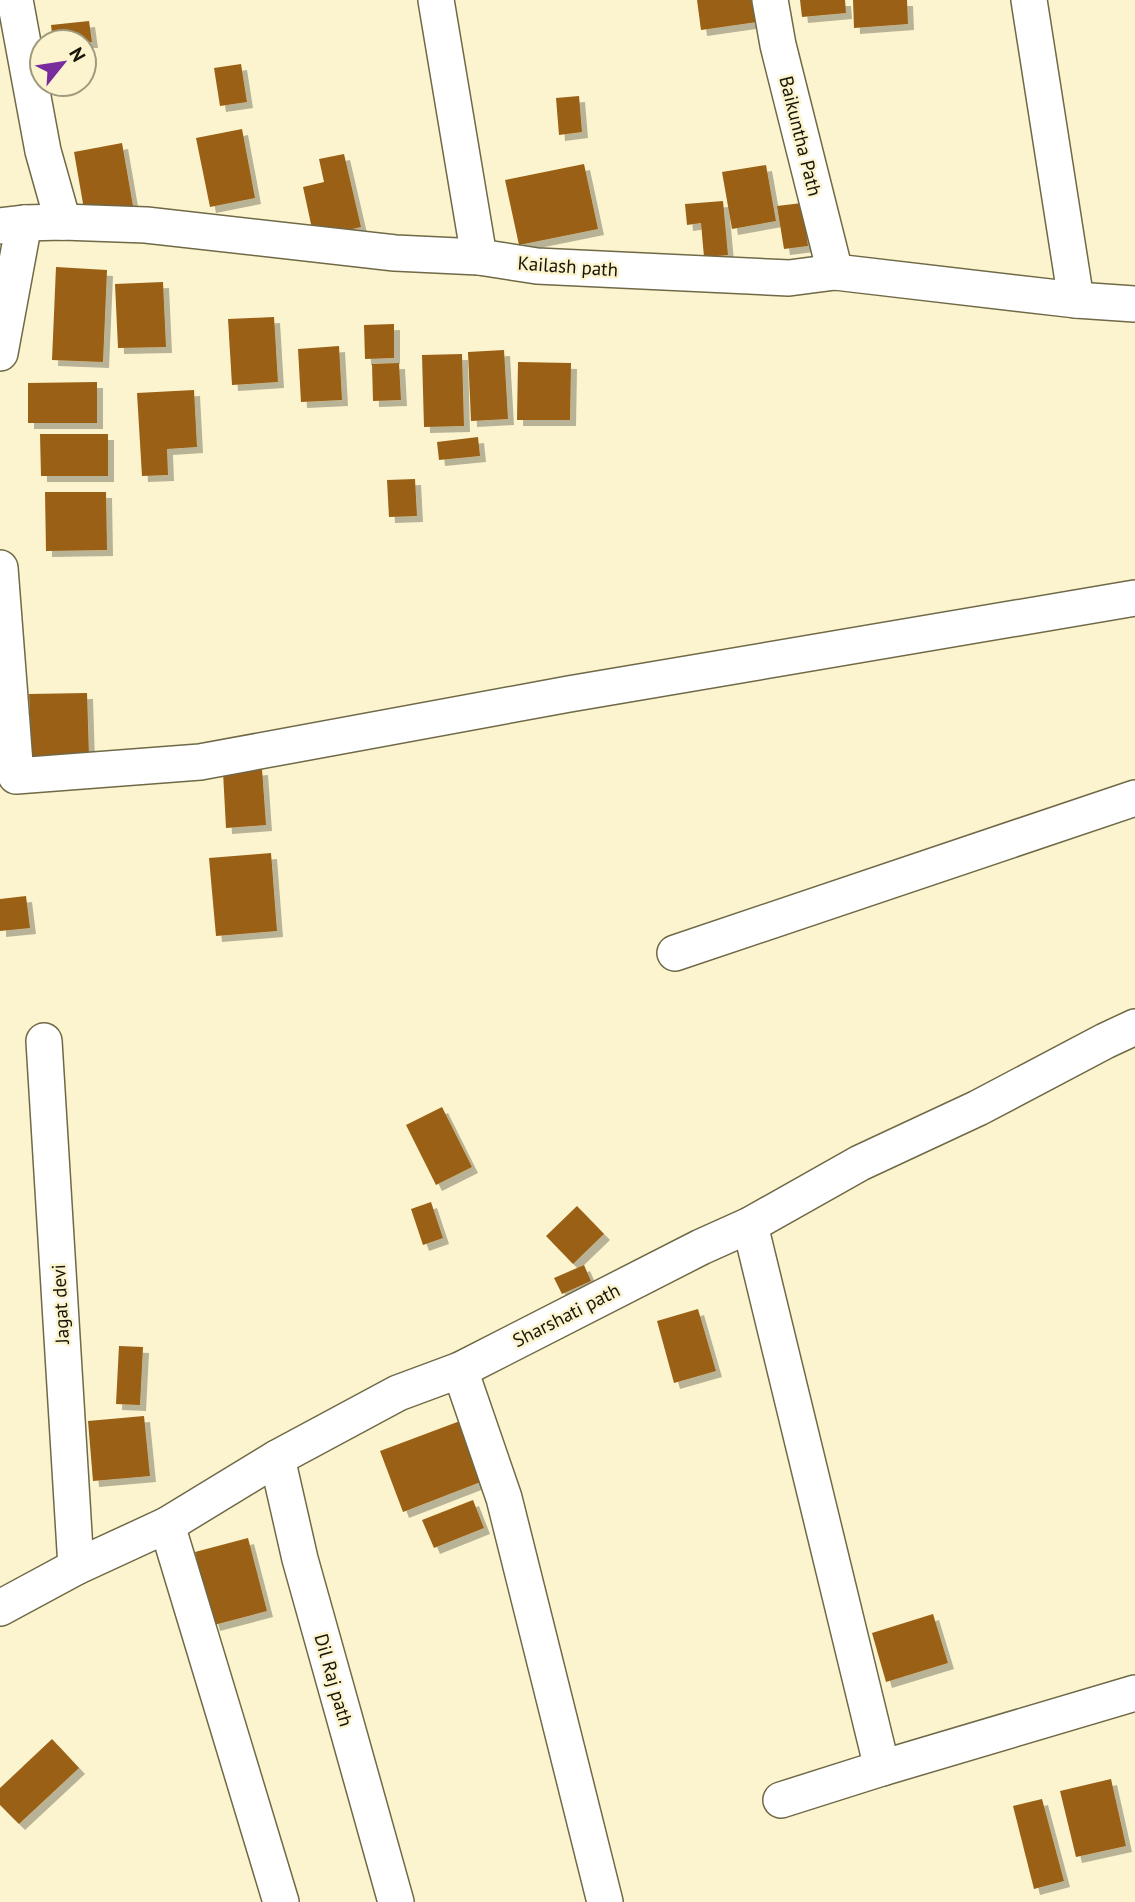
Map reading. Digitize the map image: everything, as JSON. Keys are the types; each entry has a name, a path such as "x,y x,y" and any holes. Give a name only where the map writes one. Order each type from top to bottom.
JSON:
{"street":[{"path":"15,0 43,151 63,222"},
{"path":"436,0 479,257"},
{"name":"Baikuntha Path","path":"770,0 778,45 835,272"},
{"path":"1029,0 1076,300"},
{"name":"Kailash path","path":"12,224 63,222 146,225 394,253 479,257 537,266 789,278 835,272 1076,300 1135,304"},
{"path":"0,353 12,224"},
{"path":"0,568 16,776 200,762 569,694 1135,598"},
{"path":"675,953 1135,798"},
{"name":"Sharshati path","path":"0,1608 76,1567 167,1525 276,1458 398,1393 460,1370 701,1247 750,1225 860,1163 978,1108 1135,1027"},
{"name":"Jagat devi","path":"44,1041 76,1567"},
{"path":"750,1225 882,1768"},
{"path":"460,1370 504,1498 605,1902"},
{"name":"Dil Raj path","path":"276,1458 300,1559 396,1902"},
{"path":"167,1525 281,1902"},
{"path":"781,1800 1135,1693"}],"building":[{"path":"697,0 754,0 757,22 701,30"},
{"path":"800,0 845,0 846,13 802,17"},
{"path":"853,0 907,0 908,24 854,28"},
{"path":"89,21 90,28 51,28 51,25"},
{"path":"241,64 247,102 220,106 214,68"},
{"path":"579,96 582,132 559,135 556,98"},
{"path":"242,129 255,198 210,207 196,138"},
{"path":"122,143 133,206 85,215 74,152"},
{"path":"344,154 361,227 314,238 303,187 324,182 319,159"},
{"path":"584,164 598,229 519,245 505,180"},
{"path":"766,165 776,221 732,229 722,172"},
{"path":"723,201 728,255 704,257 701,223 687,225 685,204"},
{"path":"802,203 808,246 784,249 777,206"},
{"path":"56,267 107,270 103,362 52,360"},
{"path":"163,282 166,347 118,348 115,284"},
{"path":"274,317 278,382 232,385 228,319"},
{"path":"394,324 394,358 365,359 364,325"},
{"path":"339,346 342,400 301,402 298,349"},
{"path":"504,350 508,419 471,421 468,352"},
{"path":"462,354 464,426 424,427 422,355"},
{"path":"518,362 571,363 570,420 517,420"},
{"path":"399,363 401,400 373,401 372,364"},
{"path":"97,382 97,423 28,423 28,383"},
{"path":"194,390 197,447 167,449 168,475 142,476 137,393"},
{"path":"40,434 108,434 108,476 41,476"},
{"path":"478,437 480,456 439,460 437,442"},
{"path":"415,479 417,516 389,517 387,480"},
{"path":"45,492 106,492 107,550 46,551"},
{"path":"87,693 89,756 32,757 29,694"},
{"path":"262,769 266,825 226,828 223,772"},
{"path":"271,853 277,931 216,936 209,858"},
{"path":"26,896 30,928 0,931 0,899"},
{"path":"442,1107 472,1167 436,1185 406,1125"},
{"path":"431,1202 443,1238 423,1245 411,1209"},
{"path":"577,1206 604,1234 573,1264 546,1236"},
{"path":"584,1265 591,1281 562,1294 554,1278"},
{"path":"698,1309 716,1371 674,1383 657,1321"},
{"path":"119,1346 143,1347 140,1405 116,1404"},
{"path":"144,1416 150,1476 93,1481 88,1421"},
{"path":"468,1418 491,1478 403,1512 380,1451"},
{"path":"473,1500 484,1528 434,1548 422,1520"},
{"path":"248,1538 267,1611 214,1625 195,1552"},
{"path":"933,1614 948,1663 886,1682 872,1633"},
{"path":"52,1739 79,1768 19,1824 0,1805 0,1788"},
{"path":"1111,1779 1126,1846 1076,1857 1060,1791"},
{"path":"1042,1799 1064,1881 1034,1889 1013,1806"}]}
